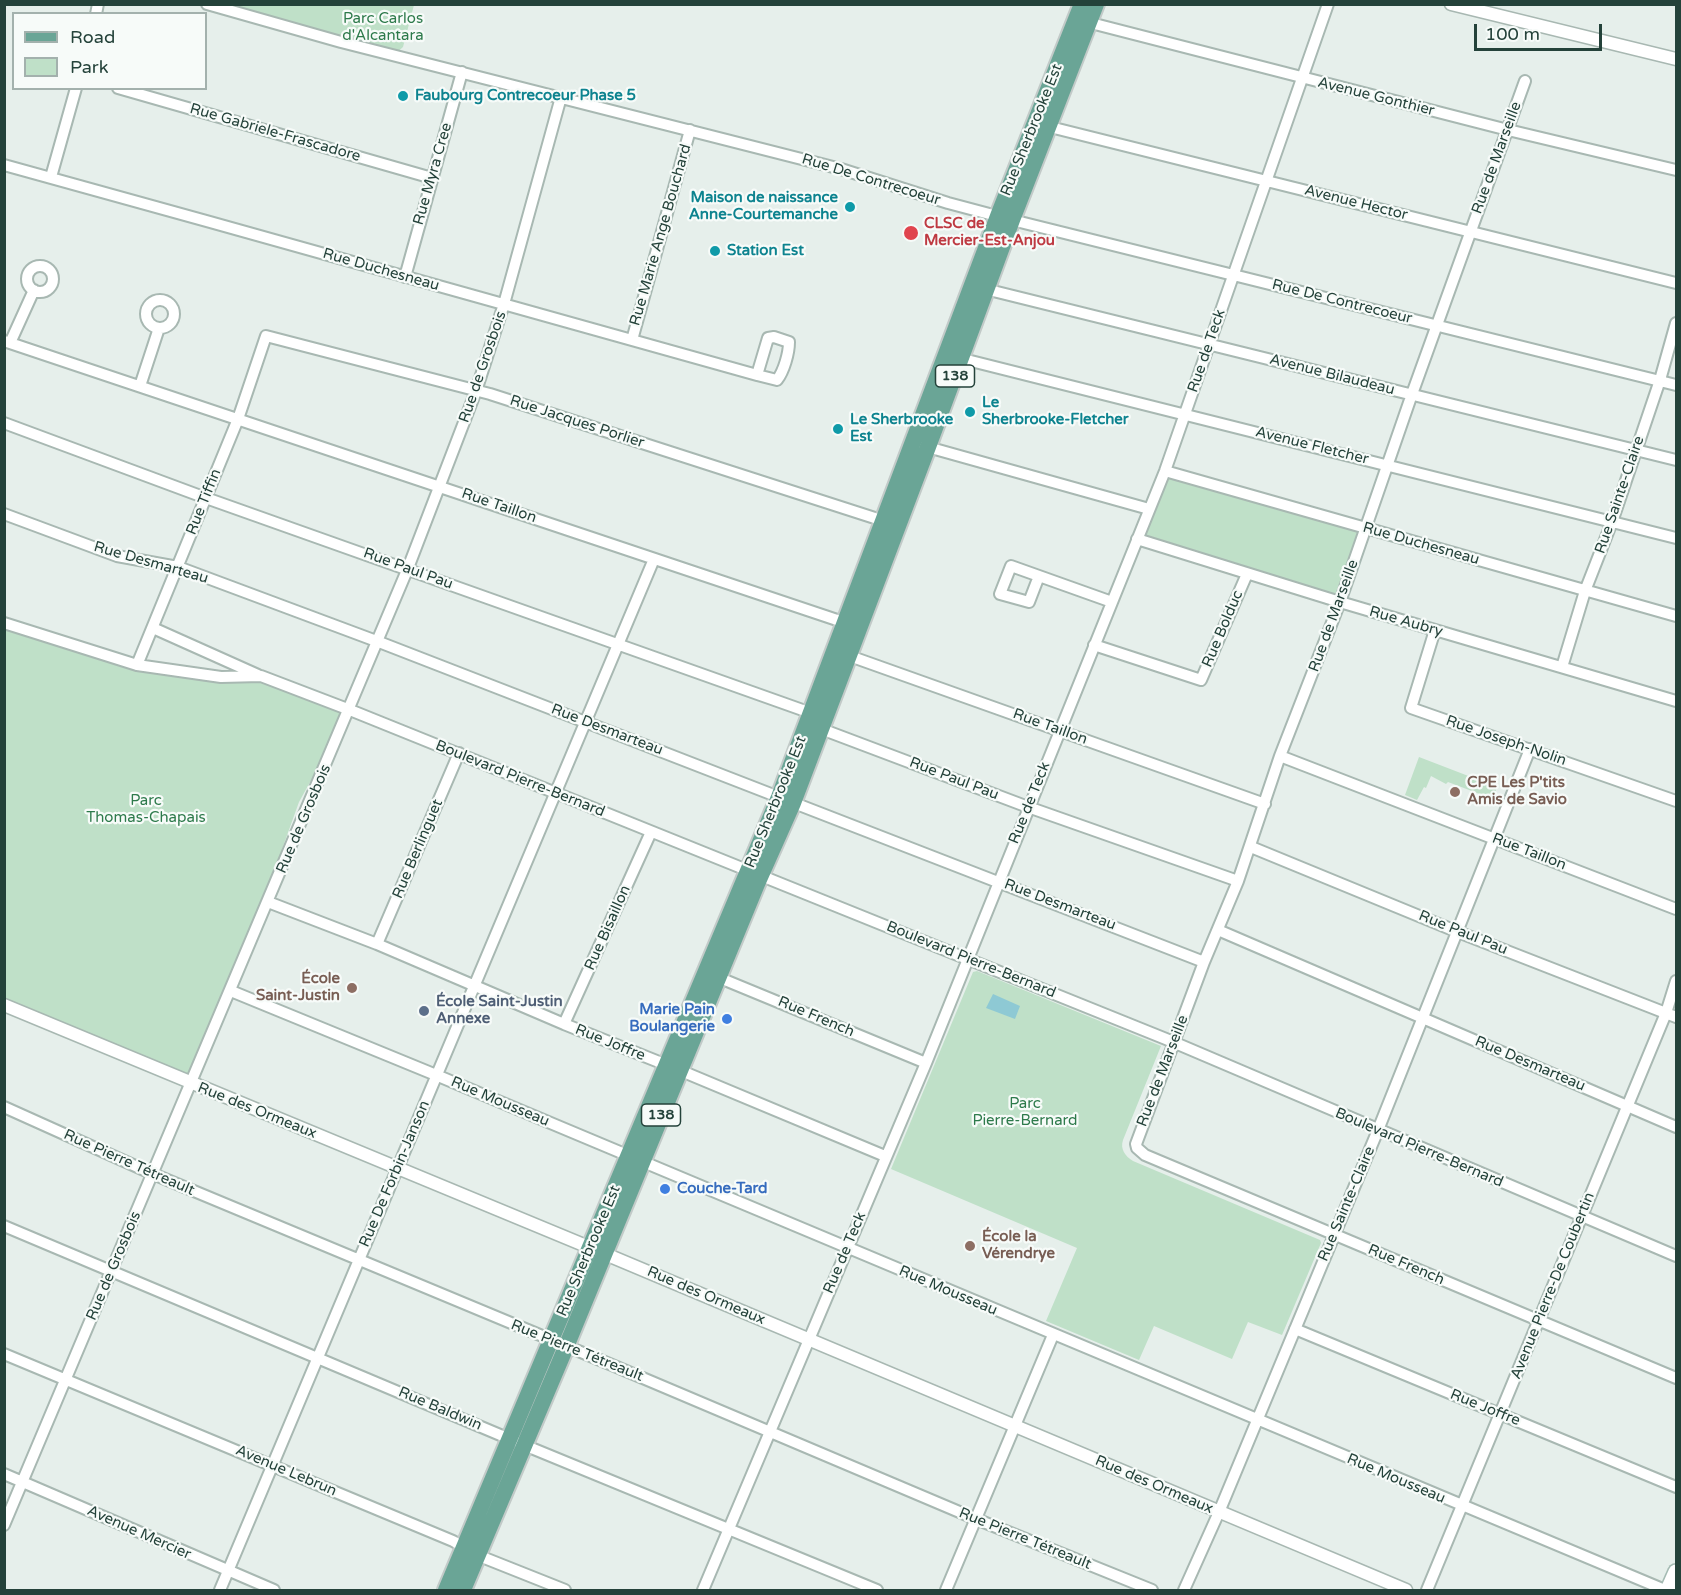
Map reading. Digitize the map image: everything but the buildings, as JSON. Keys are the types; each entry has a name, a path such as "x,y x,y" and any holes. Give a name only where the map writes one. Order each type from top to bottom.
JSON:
{"main road":[{"name":"Rue Sherbrooke Est","path":"446,1590 471,1551 786,800 813,722 842,653 1082,16 1096,4"},
{"name":"Rue Sherbrooke Est","path":"852,625 884,521 921,445"},
{"name":"Rue Sherbrooke Est","path":"463,1590 471,1551"},
{"path":"1667,1590 1677,1572"}],"street":[{"name":"Rue De Contrecoeur","path":"207,4 307,33 842,169 930,198 1005,218 1677,385"},
{"name":"Rue de Teck","path":"703,1590 926,1063 1165,471 1328,4"},
{"path":"1451,4 1677,59"},
{"name":"Avenue Gonthier","path":"1082,16 1302,78 1677,170"},
{"name":"Rue Myra Cree","path":"405,276 462,72"},
{"name":"Rue de Marseille","path":"1137,1148 1136,1139 1251,847 1280,756 1340,602 1412,394 1526,81"},
{"path":"51,177 75,90"},
{"name":"Rue Gabriele-Frascadore","path":"125,90 432,178"},
{"name":"Rue de Grosbois","path":"4,1525 379,642 408,568 476,391 504,304 561,97"},
{"name":"Avenue Hector","path":"1042,125 1677,283"},
{"name":"Rue Marie Ange Bouchard","path":"632,340 690,130"},
{"name":"Rue Duchesneau","path":"4,165 757,375"},
{"name":"Avenue Bilaudeau","path":"980,288 1677,460"},
{"name":"Rue Taillon","path":"34,290 7,342 852,625"},
{"name":"Rue Sainte-Claire","path":"1562,667 1585,591 1612,522 1677,323"},
{"path":"140,386 159,328"},
{"name":"Rue Jacques Porlier","path":"266,336 501,397 884,521"},
{"name":"Rue Tiffin","path":"137,665 238,419 266,336"},
{"name":"Avenue Fletcher","path":"954,356 1677,538"},
{"name":"Rue Paul Pau","path":"4,423 206,498 408,568 618,645 1028,807 1238,881"},
{"path":"921,445 1149,509"},
{"name":"Rue Duchesneau","path":"1165,471 1677,616"},
{"name":"Rue Desmarteau","path":"4,514 117,556 178,567 379,642 1204,962"},
{"name":"Rue Aubry","path":"1137,539 1340,602 1677,701"},
{"name":"Rue De Forbin-Janson","path":"220,1590 654,558"},
{"name":"Rue Bolduc","path":"1094,645 1201,680 1247,574"},
{"path":"1040,576 1112,602"},
{"name":"Boulevard Pierre-Bernard","path":"4,623 137,665 221,677 261,676"},
{"name":"Boulevard Pierre-Bernard","path":"153,628 261,676 459,753 1174,1042 1677,1256"},
{"name":"Rue Joseph-Nolin","path":"1435,630 1412,708 1677,801"},
{"name":"Rue Taillon","path":"842,653 1265,804"},
{"name":"Rue Sainte-Claire","path":"1184,1590 1219,1512 1378,1130 1530,749"},
{"name":"Rue Berlinguet","path":"377,944 459,753"},
{"name":"Rue Taillon","path":"1280,756 1677,909"},
{"name":"Rue Bisaillon","path":"564,1024 651,832"},
{"name":"Rue Paul Pau","path":"1251,847 1458,932 1671,1015"},
{"name":"Rue Joffre","path":"268,902 377,944 564,1024 885,1156"},
{"name":"Rue Desmarteau","path":"1218,930 1677,1127"},
{"name":"Rue French","path":"712,974 926,1063"},
{"name":"Avenue Pierre-De Coubertin","path":"1427,1590 1627,1107 1671,1015 1677,981"},
{"name":"Rue Mousseau","path":"231,991 1463,1507 1667,1590"},
{"name":"Rue des Ormeaux","path":"4,1005 1406,1590"},
{"name":"Rue Pierre Tétreault","path":"4,1107 153,1174 358,1261 1152,1590"},
{"name":"Rue French","path":"1137,1148 1144,1155 1677,1378"},
{"name":"Rue Baldwin","path":"4,1226 517,1442 877,1590"},
{"name":"Rue Joffre","path":"1295,1329 1677,1487"},
{"path":"946,1590 1053,1335"},
{"name":"Avenue Lebrun","path":"4,1354 566,1590"},
{"name":"Avenue Mercier","path":"4,1474 274,1590"}],"green space":[{"name":"Parc Carlos d'Alcantara","path":"207,5 414,5 403,47 394,55"},
{"path":"1165,471 1366,528 1340,602 1137,539"},
{"name":"Parc Thomas-Chapais","path":"5,623 137,665 261,676 350,710 299,802 231,991 191,1084 5,1002"},
{"path":"1419,757 1497,787 1493,799 1448,782 1446,784 1431,776 1417,800 1405,795"},
{"name":"Parc Pierre-Bernard","path":"977,971 1161,1046 1123,1140 1123,1149 1133,1161 1320,1240 1321,1243 1282,1335 1248,1322 1232,1359 1154,1326 1139,1360 1046,1321 1077,1248 891,1169 973,972"}],"water":[{"path":"993,994 1020,1006 1015,1019 986,1008"}],"place":[{"name":"Faubourg Contrecoeur Phase 5","path":"403,96"},
{"name":"Maison de naissance Anne-Courtemanche","path":"850,207"},
{"name":"CLSC de Mercier-Est-Anjou","path":"911,233"},
{"name":"Station Est","path":"715,251"},
{"name":"Le Sherbrooke-Fletcher","path":"970,412"},
{"name":"Le Sherbrooke Est","path":"838,429"},
{"name":"CPE Les P'tits Amis de Savio","path":"1455,792"},
{"name":"École Saint-Justin","path":"352,988"},
{"name":"École Saint-Justin Annexe","path":"424,1011"},
{"name":"Marie Pain Boulangerie","path":"727,1019"},
{"name":"Couche-Tard","path":"665,1189"},
{"name":"École la Vérendrye","path":"970,1246"}]}
